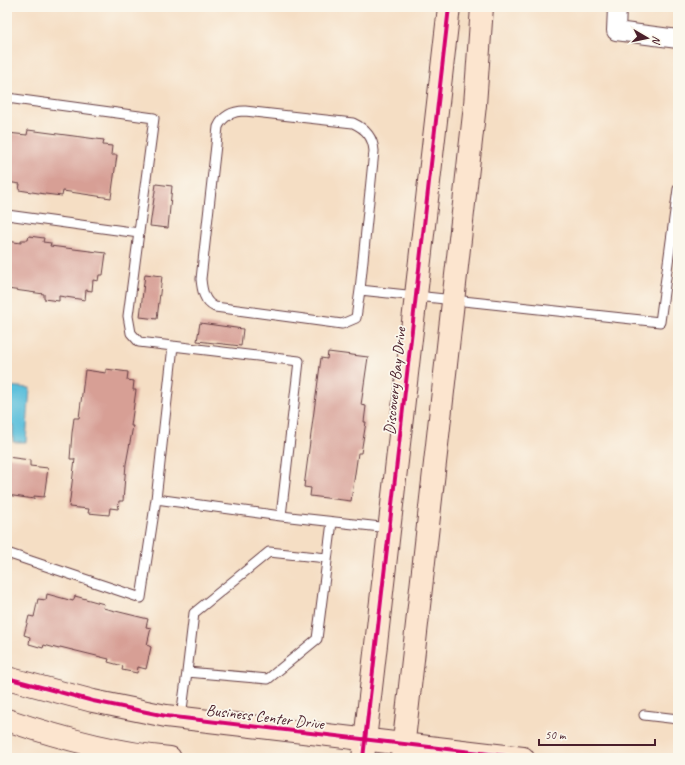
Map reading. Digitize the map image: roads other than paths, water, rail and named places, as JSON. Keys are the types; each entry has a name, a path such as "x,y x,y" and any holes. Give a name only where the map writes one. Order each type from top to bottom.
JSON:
{"street":[{"name":"Discovery Bay Drive","path":"364,749 449,7"},
{"path":"403,751 475,105 482,7"},
{"path":"617,7 616,31 678,39"},
{"name":"Business Center Drive","path":"7,678 93,701 180,718 364,749 523,758"},
{"path":"7,720 47,733 132,754 170,758"}],"lane":[{"path":"7,98 154,118 128,316 131,333 138,342 299,361 281,516"},
{"path":"245,111 353,123 365,130 371,138 374,151 360,290 356,318 342,324 215,307 210,305 206,300 201,288 201,279 218,127 224,118 234,113 245,111"},
{"path":"360,290 660,322 678,189"},
{"path":"7,215 139,233"},
{"path":"7,553 141,598 156,499 173,346"},
{"path":"156,499 281,516 390,528"},
{"path":"187,672 268,679 317,639 332,522"},
{"path":"180,718 194,613 269,552 327,558"},
{"path":"644,715 678,719"}],"water":[{"path":"7,386 30,388 26,442 13,442 13,425 7,425"}]}
